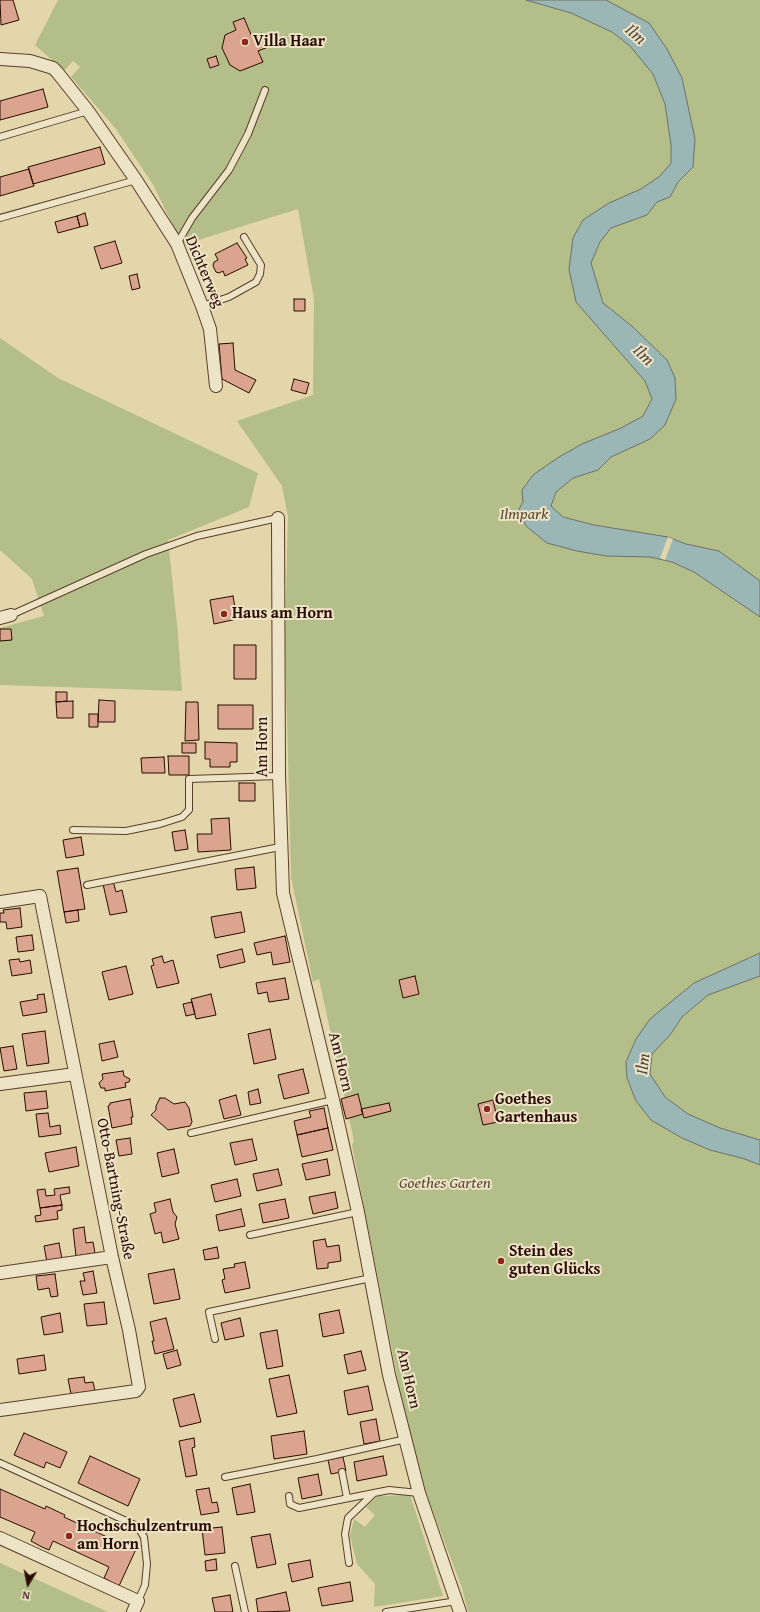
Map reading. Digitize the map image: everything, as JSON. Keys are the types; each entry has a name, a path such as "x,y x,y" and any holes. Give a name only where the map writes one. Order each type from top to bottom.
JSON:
{"street":[{"name":"Dichterweg","path":"0,59 30,60 53,68 88,111 136,180 177,244 202,306 210,329 216,386"},
{"name":"Am Horn","path":"278,518 279,776 280,847 283,893 333,1100 358,1212 389,1375 419,1493 458,1606"},
{"name":"Otto-Bartning-Straße","path":"0,902 40,896 112,1257 129,1330 139,1386 136,1391 0,1410"},
{"path":"0,1084 76,1074"},
{"path":"0,1273 112,1257"},
{"path":"0,1538 138,1601 133,1612"}],"lane":[{"path":"177,244 192,218 229,170 248,134 265,90"},
{"path":"0,137 88,111"},
{"path":"0,218 136,180"},
{"path":"202,306 229,297 256,282 260,274 261,264 244,237"},
{"path":"5,616 146,554 197,536 278,518"},
{"path":"73,830 126,831 160,824 182,817 189,810 189,779 279,776"},
{"path":"87,885 280,847"},
{"path":"191,1133 333,1100"},
{"path":"250,1235 358,1212"},
{"path":"215,1339 209,1312 371,1278"},
{"path":"225,1477 317,1459 406,1439"},
{"path":"0,1463 138,1526 144,1537 147,1564 145,1585 138,1601"},
{"path":"342,1472 347,1498"},
{"path":"289,1496 290,1504 299,1508 389,1490 419,1493"},
{"path":"349,1563 345,1534 348,1518 374,1493"},
{"path":"235,1566 245,1612"},
{"name":"Am Horn","path":"386,1612 458,1606"}],"green space":[{"name":"Ilmpark","path":"58,0 760,0 760,1612 468,1612 462,1588 426,1493 406,1422 352,1145 354,1141 319,979 313,982 291,877 285,638 288,517 282,486 237,421 313,395 314,299 298,209 182,245 154,186 116,129 71,77 80,67 73,61 64,71 35,45"},
{"path":"0,338 58,378 258,473 249,507 168,540 178,634 182,691 0,685 0,628 44,616 32,579 0,550"},
{"path":"410,1495 443,1596 374,1607 375,1584 357,1564 350,1536 354,1519 365,1527 375,1515 366,1507 378,1496"},
{"path":"0,1563 108,1612 0,1612"}],"water":[{"name":"Ilm","path":"526,0 606,0 649,23 667,49 682,78 695,139 693,167 678,182 670,197 657,202 647,215 611,228 600,242 591,263 603,303 633,327 667,360 675,378 676,399 665,425 650,439 611,457 598,470 573,478 556,492 551,506 563,517 594,525 668,537 686,544 719,551 760,581 760,617 694,572 672,562 650,557 606,556 577,551 547,543 526,526 519,509 523,502 522,490 533,475 559,457 582,444 621,428 643,416 652,399 645,381 576,302 569,269 573,238 583,220 609,203 641,189 660,176 671,163 671,145 665,104 653,74 630,46 612,32 571,13"},
{"name":"Ilm","path":"760,953 760,976 708,995 682,1017 670,1035 652,1054 650,1074 665,1097 688,1114 720,1128 760,1140 760,1165 745,1159 710,1150 682,1138 651,1120 636,1101 627,1078 626,1062 636,1039 650,1019 694,983"}],"pier":[{"path":"668,537 673,539 665,560 660,558"}],"building":[{"path":"0,0 13,0 19,20 1,25"},
{"name":"Villa Haar","path":"244,18 252,37 262,33 268,47 258,51 263,62 240,71 230,65 222,48 225,35 236,30 233,22"},
{"path":"216,56 219,65 210,68 207,59"},
{"path":"43,89 48,107 0,120 0,101"},
{"path":"100,147 105,164 33,184 28,167"},
{"path":"29,169 34,186 0,196 0,177"},
{"path":"85,213 88,225 80,227 77,216"},
{"path":"77,216 80,227 58,233 55,222"},
{"path":"115,241 122,263 101,269 94,247"},
{"path":"237,243 247,258 245,259 248,265 225,276 223,271 219,273 216,272 213,266 214,262 218,260 215,254"},
{"path":"137,274 140,288 132,290 129,276"},
{"path":"294,299 305,299 305,311 294,311"},
{"path":"233,343 235,370 256,380 249,393 222,379 219,344"},
{"path":"294,379 309,383 306,394 291,390"},
{"name":"Haus am Horn","path":"233,596 237,619 214,624 210,600"},
{"path":"0,629 11,629 12,640 0,641"},
{"path":"234,645 256,645 256,679 234,679"},
{"path":"56,692 67,692 67,701 56,702"},
{"path":"99,700 115,701 115,722 98,722"},
{"path":"73,701 73,718 57,718 56,702"},
{"path":"186,702 198,702 199,740 185,741"},
{"path":"218,705 253,705 253,729 218,729"},
{"path":"89,714 98,714 98,727 89,727"},
{"path":"205,742 237,743 237,762 230,762 230,767 210,767 210,759 205,759"},
{"path":"182,743 196,743 196,753 182,753"},
{"path":"168,756 189,756 189,775 169,775"},
{"path":"164,757 165,773 142,773 141,758"},
{"path":"239,783 255,783 255,801 239,801"},
{"path":"229,818 231,850 198,852 197,834 212,834 211,819"},
{"path":"185,830 188,849 175,851 172,832"},
{"path":"81,837 84,855 66,858 63,840"},
{"path":"254,867 256,888 237,890 235,869"},
{"path":"78,868 85,909 64,912 57,871"},
{"path":"113,881 116,892 122,890 127,912 110,915 103,884"},
{"path":"20,908 22,927 7,929 6,922 0,922 0,913 4,913 3,910"},
{"path":"78,910 79,921 66,923 64,912"},
{"path":"241,912 245,932 215,938 211,917"},
{"path":"32,935 34,950 18,952 16,937"},
{"path":"285,936 290,962 273,965 271,952 257,955 254,943"},
{"path":"242,949 245,962 220,968 217,955"},
{"path":"162,956 164,963 173,960 179,983 157,988 151,966 154,965 152,959"},
{"path":"19,959 20,962 30,960 32,973 12,976 9,960"},
{"path":"126,966 133,994 109,1000 102,972"},
{"path":"415,976 419,994 403,998 399,980"},
{"path":"285,978 289,999 269,1002 267,992 258,994 256,983"},
{"path":"44,994 47,1012 23,1016 20,1002 38,999 37,995"},
{"path":"211,994 216,1015 196,1019 191,999"},
{"path":"192,1002 195,1014 186,1016 183,1004"},
{"path":"270,1029 276,1059 254,1064 248,1034"},
{"path":"45,1031 49,1063 27,1066 22,1034"},
{"path":"114,1041 118,1057 102,1061 99,1044"},
{"path":"13,1046 17,1069 4,1071 0,1048"},
{"path":"303,1069 309,1093 284,1099 278,1075"},
{"path":"123,1071 124,1076 130,1079 129,1082 125,1083 126,1087 105,1091 105,1088 101,1088 99,1083 103,1079 102,1074"},
{"path":"258,1089 261,1103 250,1105 248,1092"},
{"path":"46,1091 48,1108 26,1111 24,1093"},
{"path":"358,1094 363,1114 346,1119 341,1099"},
{"path":"236,1095 241,1115 224,1119 219,1100"},
{"path":"160,1098 165,1098 174,1104 185,1102 189,1108 192,1122 190,1126 168,1130 151,1115 156,1110 156,1106"},
{"path":"130,1099 133,1117 131,1117 132,1124 112,1128 108,1106 110,1103"},
{"name":"Goethes Gartenhaus","path":"493,1100 498,1122 483,1125 478,1104"},
{"path":"389,1103 391,1111 364,1118 361,1109"},
{"path":"324,1108 328,1128 297,1135 294,1121 311,1117 309,1111"},
{"path":"48,1113 50,1127 60,1125 61,1134 39,1137 36,1114"},
{"path":"328,1128 333,1150 302,1157 297,1135"},
{"path":"130,1138 132,1154 119,1156 116,1140"},
{"path":"252,1139 257,1160 235,1165 230,1143"},
{"path":"76,1147 79,1166 49,1172 45,1153"},
{"path":"174,1149 179,1173 162,1177 157,1153"},
{"path":"327,1159 330,1175 306,1180 302,1164"},
{"path":"278,1169 282,1185 257,1191 253,1174"},
{"path":"237,1179 241,1196 215,1202 211,1185"},
{"path":"69,1187 70,1193 60,1195 62,1205 40,1208 37,1190 45,1189 46,1196 55,1195 54,1189"},
{"path":"335,1192 338,1208 313,1214 309,1197"},
{"path":"170,1199 173,1212 177,1217 175,1224 179,1239 163,1243 161,1232 155,1234 150,1214 156,1212 154,1203"},
{"path":"285,1199 289,1218 263,1223 259,1204"},
{"path":"62,1205 62,1210 57,1211 58,1219 36,1222 35,1216 41,1215 40,1208"},
{"path":"241,1209 245,1226 219,1231 216,1215"},
{"path":"84,1227 86,1243 93,1242 95,1253 76,1256 73,1229"},
{"path":"325,1239 327,1247 339,1245 341,1261 328,1263 328,1268 317,1269 313,1241"},
{"path":"59,1243 62,1259 47,1262 44,1246"},
{"path":"217,1247 219,1258 205,1260 203,1250"},
{"path":"245,1262 250,1288 225,1293 222,1280 225,1279 223,1269 235,1267 234,1264"},
{"path":"174,1269 180,1299 154,1304 148,1274"},
{"path":"93,1271 97,1293 83,1295 80,1281 85,1281 83,1273"},
{"path":"55,1274 58,1296 51,1297 49,1288 38,1290 36,1276"},
{"path":"104,1302 107,1324 87,1326 84,1304"},
{"path":"339,1310 344,1333 323,1337 319,1314"},
{"path":"60,1313 63,1332 44,1335 41,1317"},
{"path":"166,1318 174,1349 155,1354 150,1322"},
{"path":"240,1318 244,1336 225,1340 221,1323"},
{"path":"277,1330 283,1366 267,1369 260,1333"},
{"path":"177,1350 181,1365 167,1369 163,1354"},
{"path":"361,1351 366,1370 348,1374 344,1355"},
{"path":"44,1355 46,1370 19,1374 17,1359"},
{"path":"289,1375 297,1413 277,1417 269,1379"},
{"path":"84,1377 85,1383 93,1382 95,1391 71,1394 68,1379"},
{"path":"368,1386 373,1410 348,1415 344,1391"},
{"path":"194,1394 201,1422 180,1427 173,1399"},
{"path":"376,1419 380,1441 364,1444 360,1422"},
{"path":"304,1431 307,1454 274,1459 271,1436"},
{"path":"24,1433 67,1452 60,1468 46,1462 44,1468 14,1455"},
{"path":"194,1438 195,1447 192,1448 197,1475 186,1477 179,1441"},
{"path":"90,1456 140,1479 128,1506 78,1483"},
{"path":"383,1456 387,1475 357,1481 354,1462"},
{"path":"343,1457 346,1471 331,1474 328,1460"},
{"path":"318,1474 322,1495 302,1499 298,1478"},
{"path":"250,1484 255,1512 237,1515 232,1488"},
{"path":"209,1488 212,1503 217,1502 219,1512 201,1515 196,1490"},
{"name":"Hochschulzentrum am Horn","path":"0,1489 45,1509 46,1506 65,1515 64,1517 120,1543 121,1540 137,1547 119,1586 104,1578 109,1567 53,1541 49,1550 40,1546 31,1541 35,1532 0,1517"},
{"path":"222,1527 225,1553 205,1555 202,1529"},
{"path":"270,1534 276,1564 257,1568 251,1537"},
{"path":"216,1559 217,1570 206,1571 205,1561"},
{"path":"310,1560 313,1577 292,1582 288,1564"},
{"path":"350,1582 353,1601 322,1606 318,1588"},
{"path":"286,1592 290,1611 258,1612 256,1599"},
{"path":"230,1595 233,1612 215,1612 212,1598"}],"place":[{"name":"Villa Haar","path":"245,42"},
{"name":"Haus am Horn","path":"224,614"},
{"name":"Goethes Gartenhaus","path":"487,1109"},
{"name":"Stein des guten Glücks","path":"501,1261"},
{"name":"Hochschulzentrum am Horn","path":"69,1536"}],"park label":[{"name":"Goethes Garten","path":"445,1184"}]}
